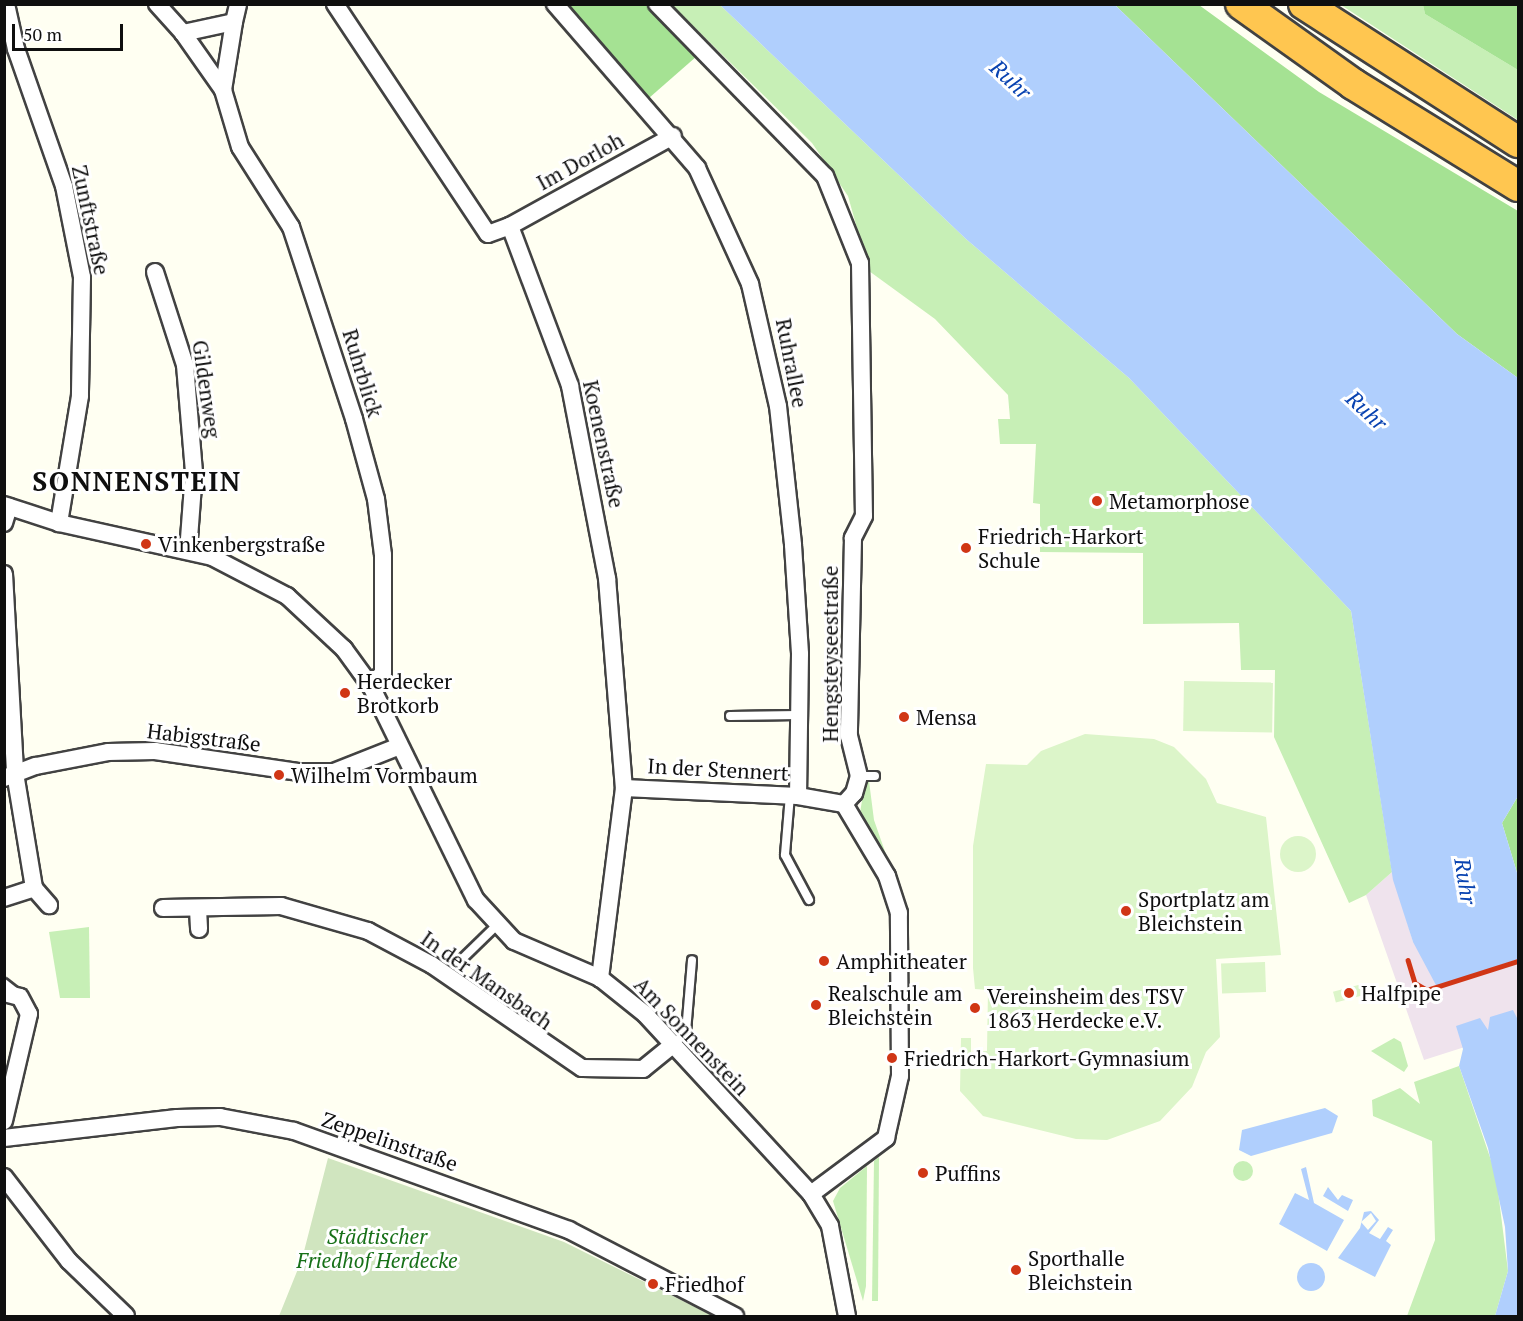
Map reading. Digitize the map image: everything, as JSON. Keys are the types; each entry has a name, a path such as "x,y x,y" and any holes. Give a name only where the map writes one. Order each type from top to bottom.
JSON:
{"highway":[{"path":"1241,4 1382,103 1518,186"},
{"path":"1304,4 1518,142"}],"street":[{"name":"Zunftstraße","path":"6,4 16,49 64,186 82,277 80,396 58,523"},
{"name":"Ruhrblick","path":"157,4 183,33 223,90 240,147 282,211 306,268 376,499 387,629 383,673 371,686"},
{"name":"Ruhrblick","path":"223,90 237,4"},
{"path":"334,4 488,234 510,226"},
{"name":"Ruhrallee","path":"555,4 673,136 724,220 766,336 793,545 798,715 794,796"},
{"name":"Hengsteyseestraße","path":"657,4 825,176 860,263 864,516 853,538 849,736 867,776 844,804"},
{"path":"183,33 234,22"},
{"name":"Im Dorloh","path":"510,226 673,136"},
{"name":"Koenenstraße","path":"510,226 570,386 587,463 607,578 624,788 600,978"},
{"name":"Gildenweg","path":"155,272 188,388 194,472 188,551"},
{"name":"Am Sonnenstein","path":"6,512 212,557 287,596 344,649 371,686 398,747 476,900 496,926 514,941 600,978 673,1046 811,1194"},
{"path":"4,574 10,776 34,888 48,905"},
{"name":"Habigstraße","path":"10,776 90,753 141,751 325,772 351,768 398,747"},
{"name":"In der Stennert","path":"624,788 794,796 844,804"},
{"path":"844,804 886,876 900,913 900,1076 886,1138 811,1194 830,1226 847,1317"},
{"path":"4,898 34,888"},
{"name":"In der Mansbach","path":"163,908 280,906 368,931 432,965 582,1068 643,1069 673,1046"},
{"path":"198,909 199,929"},
{"path":"4,1121 29,1014 12,995"},
{"name":"Zeppelinstraße","path":"4,1138 177,1118 220,1117 294,1131 569,1230 735,1317"},
{"path":"4,1177 55,1245 126,1317"}],"lane":[{"path":"730,716 798,715"},
{"path":"794,796 785,855 809,900"},
{"path":"463,958 496,926"},
{"path":"673,1046 686,1032 692,960"},
{"path":"4,983 12,995"}],"shaded area":[{"path":"1392,872 1413,942 1518,926 1518,1030 1424,1060 1366,895"}],"green space":[{"path":"563,5 646,5 697,56 649,98"},
{"path":"672,5 720,5 966,239 1129,378 1351,611 1392,872 1366,895 1349,903 1274,737 1275,670 1241,670 1239,623 1143,624 1143,553 1040,552 1040,504 1033,503 1036,444 1000,444 998,419 1010,419 1008,395 935,319 869,271 848,196 812,143"},
{"path":"1115,5 1199,5 1319,92 1518,211 1518,378 1457,334"},
{"path":"1341,5 1423,5 1425,14 1518,70 1518,120"},
{"path":"1423,5 1518,5 1518,70 1425,14"},
{"path":"1184,681 1273,683 1272,733 1183,731"},
{"name":"Sportplatz am Bleichstein","path":"1085,734 1154,739 1174,747 1206,779 1217,803 1266,817 1281,955 1216,959 1220,1037 1206,1052 1192,1087 1160,1121 1107,1140 1076,1139 983,1116 960,1091 961,1038 971,1038 971,1052 987,1051 988,990 975,989 973,968 973,846 986,764 1027,765 1041,751"},
{"path":"869,781 874,820 890,866 860,813 865,782"},
{"path":"1518,796 1518,876 1502,823"},
{"path":"1298,836 1311,841 1316,854 1311,867 1298,872 1285,867 1280,854 1285,841"},
{"path":"89,927 90,998 60,998 49,932"},
{"path":"1265,962 1266,992 1222,994 1221,964"},
{"name":"Halfpipe","path":"1362,984 1365,995 1336,1002 1333,992"},
{"path":"1394,1038 1401,1042 1408,1066 1404,1072 1371,1051"},
{"path":"1459,1066 1496,1175 1508,1271 1495,1316 1407,1316 1435,1240 1432,1141 1373,1116 1372,1100 1400,1088 1420,1104 1414,1082"},
{"path":"879,1157 878,1301 872,1301 874,1161"},
{"name":"Städtischer Friedhof Herdecke","path":"328,1158 564,1242 713,1316 279,1316 302,1259"},
{"path":"1243,1161 1250,1164 1253,1171 1250,1178 1243,1181 1236,1178 1233,1171 1236,1164"},
{"path":"867,1166 866,1286 863,1301 833,1201 840,1188"}],"water":[{"name":"Ruhr","path":"720,5 1115,5 1457,334 1518,378 1518,796 1502,823 1518,876 1518,959 1437,987 1413,942 1393,880 1351,611 1129,378 966,239"},
{"path":"1513,1010 1518,1020 1518,1316 1495,1316 1508,1271 1505,1227 1488,1148 1459,1066 1463,1049 1456,1026 1480,1018 1488,1030 1490,1017"},
{"path":"1325,1108 1338,1116 1332,1133 1251,1156 1239,1150 1242,1130"},
{"path":"1306,1167 1314,1203 1344,1220 1327,1251 1279,1224 1295,1193 1309,1200 1301,1169"},
{"path":"1328,1187 1338,1200 1342,1195 1353,1200 1348,1211 1323,1196"},
{"path":"1371,1211 1379,1220 1369,1233 1380,1239 1388,1227 1393,1230 1386,1241 1391,1245 1375,1277 1338,1258 1360,1228 1361,1222 1368,1230 1376,1221 1371,1213 1362,1221 1364,1212"},
{"path":"1311,1263 1321,1267 1325,1277 1321,1287 1311,1291 1301,1287 1297,1277 1301,1267"}],"railway":[{"path":"1408,960 1415,983 1427,990 1518,961"}],"place":[{"name":"Metamorphose","path":"1097,501"},
{"name":"Vinkenbergstraße","path":"146,544"},
{"name":"Friedrich-Harkort Schule","path":"966,548"},
{"name":"Herdecker Brotkorb","path":"345,693"},
{"name":"Mensa","path":"904,717"},
{"name":"Wilhelm Vormbaum","path":"279,775"},
{"name":"Sportplatz am Bleichstein","path":"1126,911"},
{"name":"Amphitheater","path":"824,961"},
{"name":"Halfpipe","path":"1349,993"},
{"name":"Realschule am Bleichstein","path":"816,1005"},
{"name":"Vereinsheim des TSV 1863 Herdecke e.V.","path":"975,1008"},
{"name":"Friedrich-Harkort-Gymnasium","path":"892,1058"},
{"name":"Puffins","path":"923,1173"},
{"name":"Sporthalle Bleichstein","path":"1016,1270"},
{"name":"Friedhof","path":"653,1284"}],"district":[{"name":"SONNENSTEIN","path":"137,482"}]}
